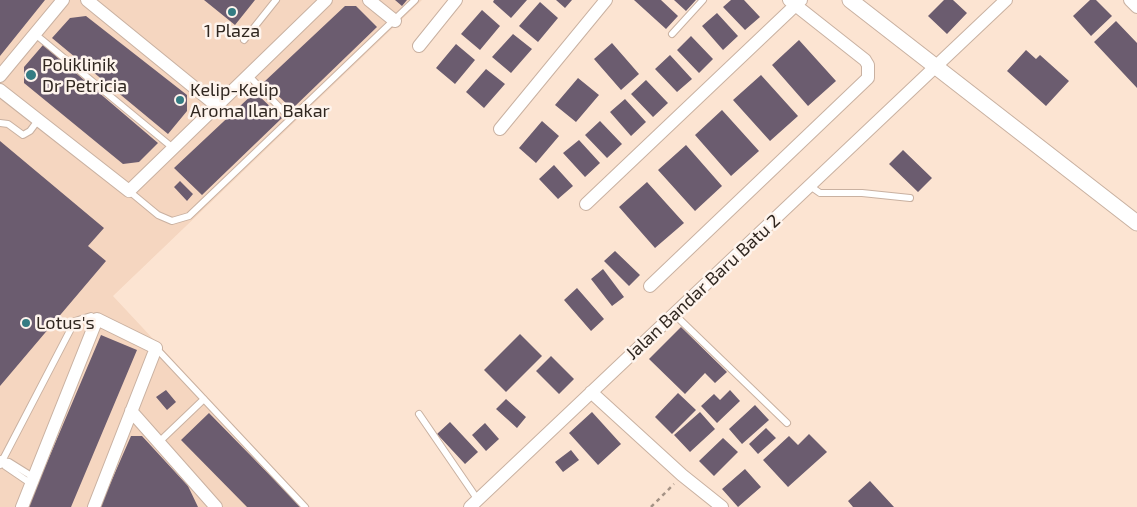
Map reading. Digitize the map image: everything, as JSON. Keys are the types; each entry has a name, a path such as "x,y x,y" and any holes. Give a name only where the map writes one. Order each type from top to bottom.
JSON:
{"street":[{"path":"0,76 63,0"},
{"path":"87,0 217,106"},
{"path":"0,90 129,191 326,0"},
{"path":"369,0 395,21"},
{"path":"419,46 456,0"},
{"path":"500,129 606,0"},
{"path":"850,0 1137,224"},
{"name":"Jalan Bandar Baru Batu 2","path":"474,503 1006,0"},
{"path":"1130,0 1137,7"},
{"path":"586,204 795,2 865,60 868,65 868,78 650,286"},
{"path":"22,507 97,319 156,348 94,507"},
{"path":"591,392 682,476 722,507"},
{"path":"131,411 216,507"}],"lane":[{"path":"244,40 276,0"},
{"path":"129,191 158,215 172,220 189,216 416,0"},
{"path":"672,34 703,0"},
{"path":"35,34 173,148"},
{"path":"248,75 290,118"},
{"path":"0,123 8,124 23,135 30,131 39,119"},
{"path":"810,186 820,193 862,193 910,198"},
{"path":"674,314 787,423"},
{"path":"32,480 9,462 1,461 75,321 91,316 97,319"},
{"path":"156,348 305,507"},
{"path":"159,442 204,399"},
{"path":"419,414 474,503"}],"path":[{"path":"651,507 682,476"}],"shaded area":[{"path":"0,0 422,0 113,296 310,507 0,507"}],"building":[{"path":"0,0 45,0 0,56"},
{"name":"1 Plaza","path":"204,0 255,0 235,25"},
{"path":"395,0 407,0 402,6"},
{"path":"494,0 527,0 511,18 493,2"},
{"path":"556,0 572,0 565,8"},
{"path":"634,0 661,0 678,16 666,29"},
{"path":"674,0 696,0 686,11"},
{"path":"731,0 744,0 760,17 745,30 723,7"},
{"path":"944,0 953,0 967,13 947,34 928,16"},
{"path":"1090,0 1096,0 1112,16 1091,36 1073,16"},
{"path":"540,2 558,18 538,42 519,26"},
{"path":"345,6 356,6 377,27 292,109 264,82"},
{"path":"482,10 500,26 480,50 461,34"},
{"path":"717,13 738,36 723,50 702,26"},
{"path":"86,16 187,95 187,111 168,134 52,38 70,18"},
{"path":"1116,21 1137,43 1137,88 1094,42"},
{"path":"513,34 532,49 511,73 492,57"},
{"path":"691,36 713,59 699,73 677,50"},
{"path":"799,40 836,81 808,106 772,65"},
{"path":"612,43 639,74 621,90 594,59"},
{"path":"456,44 475,60 455,84 436,68"},
{"path":"43,45 158,143 139,162 123,164 24,83 24,67"},
{"path":"1026,50 1036,59 1040,55 1069,81 1046,106 1007,71"},
{"path":"670,55 692,79 677,92 655,69"},
{"path":"486,69 505,84 484,108 466,92"},
{"path":"761,75 798,116 770,141 733,100"},
{"path":"578,78 599,95 576,122 555,105"},
{"path":"646,80 668,103 653,117 631,94"},
{"path":"255,92 282,118 202,195 174,168"},
{"path":"625,99 646,122 631,136 610,112"},
{"path":"722,110 759,151 731,176 695,135"},
{"path":"542,121 559,136 536,163 519,148"},
{"path":"600,121 622,144 607,158 585,135"},
{"path":"579,140 600,163 585,177 563,153"},
{"name":"Lotus's","path":"0,141 104,228 88,246 106,261 0,386"},
{"path":"686,145 722,186 695,211 658,170"},
{"path":"903,150 932,178 918,192 889,164"},
{"path":"554,165 573,186 558,199 539,179"},
{"path":"180,181 193,194 187,201 174,187"},
{"path":"647,182 684,223 655,248 619,207"},
{"path":"615,251 640,275 629,286 604,261"},
{"path":"603,269 624,297 612,306 591,279"},
{"path":"577,288 604,319 591,331 564,300"},
{"path":"681,327 727,372 715,383 705,373 685,394 649,359"},
{"path":"520,334 542,356 506,392 484,370"},
{"path":"101,335 137,350 71,507 28,507"},
{"path":"551,356 574,379 559,394 536,371"},
{"path":"166,390 176,402 167,410 156,397"},
{"path":"730,390 740,401 717,423 701,406 714,394 720,400"},
{"path":"678,393 696,410 672,434 655,417"},
{"path":"506,399 526,417 517,428 496,409"},
{"path":"755,405 769,420 742,444 729,429"},
{"path":"592,412 621,444 598,465 569,433"},
{"path":"700,412 715,429 690,452 674,435"},
{"path":"209,413 301,507 247,507 181,440"},
{"path":"450,422 478,452 465,464 437,434"},
{"path":"485,423 499,439 486,451 472,435"},
{"path":"766,428 776,438 758,454 749,444"},
{"path":"809,434 827,452 788,487 763,460 789,436 798,445"},
{"path":"131,436 142,436 188,486 198,507 100,507"},
{"path":"723,438 738,452 714,476 699,461"},
{"path":"571,450 579,460 563,472 555,462"},
{"path":"745,469 761,487 738,507 722,489"},
{"path":"870,481 894,507 853,507 848,501"}],"place":[{"name":"1 Plaza","path":"232,12"},
{"name":"Poliklinik Dr Petricia","path":"31,75"},
{"name":"Kelip-Kelip Aroma Ilan Bakar","path":"180,100"},
{"name":"Lotus's","path":"26,323"}]}
